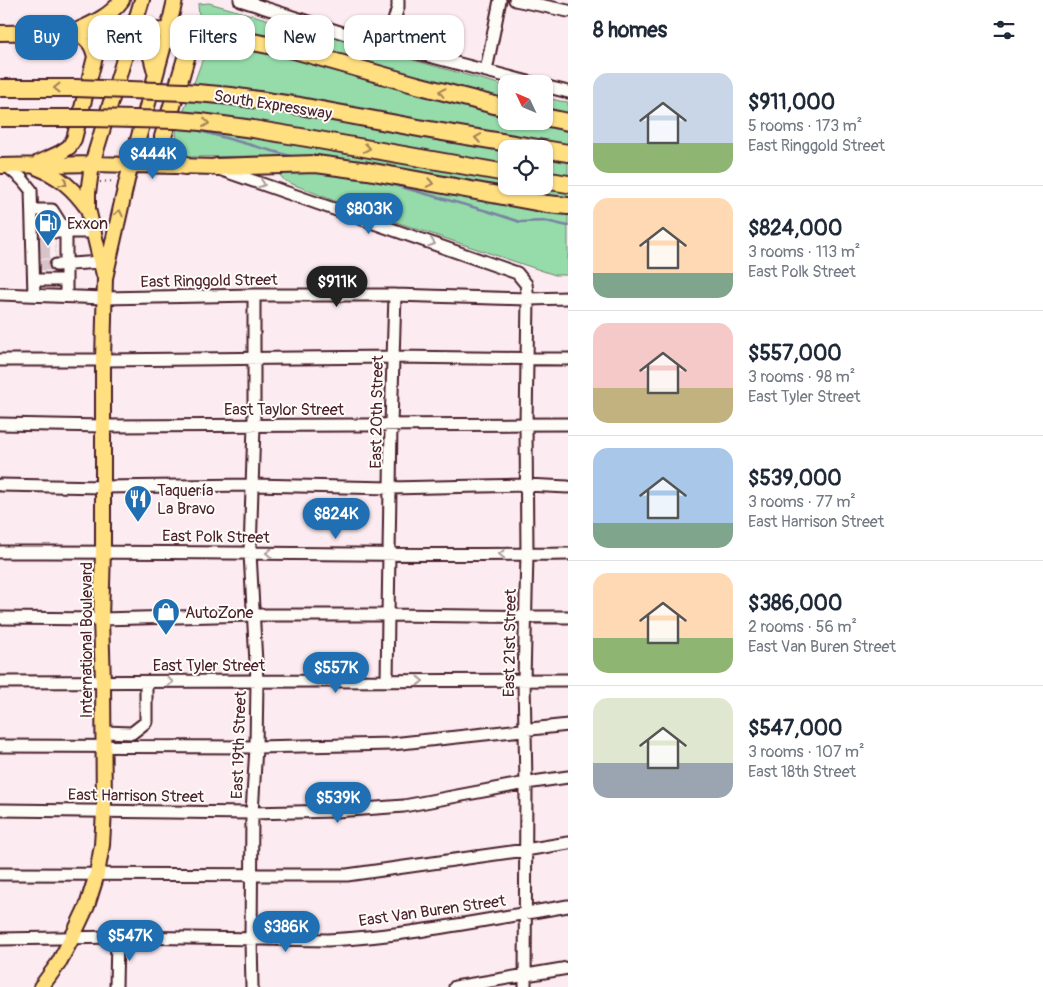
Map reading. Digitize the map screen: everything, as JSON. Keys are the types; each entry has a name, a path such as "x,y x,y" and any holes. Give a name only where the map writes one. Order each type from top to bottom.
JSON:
{"highway":[{"path":"255,44 294,50 417,86 498,106"},
{"path":"185,60 163,137 167,151 185,166"},
{"name":"South Expressway","path":"0,88 176,91 231,96 300,106 498,141"},
{"name":"South Expressway","path":"0,118 91,118 201,122 313,138 498,172"},
{"path":"553,119 568,122"},
{"name":"South Expressway","path":"553,150 568,153"},
{"path":"216,168 316,164 368,171 547,204 568,206"},
{"path":"553,182 568,184"}],"main road":[{"path":"78,30 104,17 118,6 122,0"},
{"name":"International Boulevard","path":"137,15 142,0"},
{"name":"International Boulevard","path":"41,987 58,964 87,906 97,874 102,846 104,811 102,619 105,278 130,166 175,0"},
{"path":"160,30 168,30"},
{"path":"0,33 15,33"},
{"path":"33,165 68,147 74,139 95,57 93,48 88,41 78,35"},
{"name":"International Boulevard","path":"105,278 88,209 88,193 92,164 123,60"},
{"path":"152,60 155,76"},
{"path":"3,166 92,164 216,168"},
{"path":"33,165 50,172 63,181 78,194 88,209"}],"street":[{"path":"240,0 344,33"},
{"path":"396,15 398,0"},
{"path":"486,71 500,0"},
{"path":"515,0 562,6"},
{"path":"444,60 501,75"},
{"path":"553,88 568,92"},
{"path":"3,166 22,179 31,190 36,242 34,295"},
{"path":"216,168 517,273 526,284 528,299"},
{"path":"32,210 52,210 61,248 66,280 66,296"},
{"path":"61,248 93,232"},
{"path":"61,248 101,262"},
{"path":"34,280 66,280"},
{"name":"East Ringgold Street","path":"0,294 105,298 395,295 528,299 568,298"},
{"name":"East 19th Street","path":"252,987 252,813 257,681 250,553 254,425 254,295"},
{"name":"East 20th Street","path":"387,681 395,295"},
{"name":"East 21st Street","path":"525,987 526,783 524,680 527,554 526,424 528,299"},
{"path":"0,360 393,357 568,359"},
{"name":"East Taylor Street","path":"0,424 104,426 568,424"},
{"path":"0,485 103,487 252,485 390,488 526,485 568,487"},
{"name":"East Polk Street","path":"0,552 568,554"},
{"path":"0,618 102,619 253,615 568,617"},
{"name":"East Tyler Street","path":"0,682 568,680"},
{"path":"104,732 132,734 146,722 146,682"},
{"path":"0,746 256,747 392,744 568,725"},
{"name":"East Harrison Street","path":"0,810 252,813 336,811 404,806 568,777"},
{"path":"0,874 346,874 568,843"},
{"name":"East Van Buren Street","path":"0,939 117,937 328,940 410,932 568,906"},
{"path":"116,987 117,937"},
{"path":"455,987 568,968"}],"path":[{"path":"98,182 113,181"}],"green space":[{"path":"209,3 252,15 199,15 198,4"},
{"path":"255,16 265,19 265,60 334,60 334,38 344,41 344,60 413,60 498,84 498,130 553,130 553,99 568,102 568,275 555,275 342,204 285,181 263,156 189,157 180,146 176,132 202,60 255,60"}],"waterway":[{"path":"193,129 294,157"},
{"path":"376,180 520,222 546,221 568,226"}],"tunnel":[{"path":"39,232 56,232"},
{"path":"39,242 56,242"},
{"path":"39,253 56,253"},
{"path":"39,265 56,265"}],"place":[{"name":"Exxon","path":"48,247"},
{"name":"Taquería La Bravo","path":"138,523"},
{"name":"AutoZone","path":"166,636"}]}
